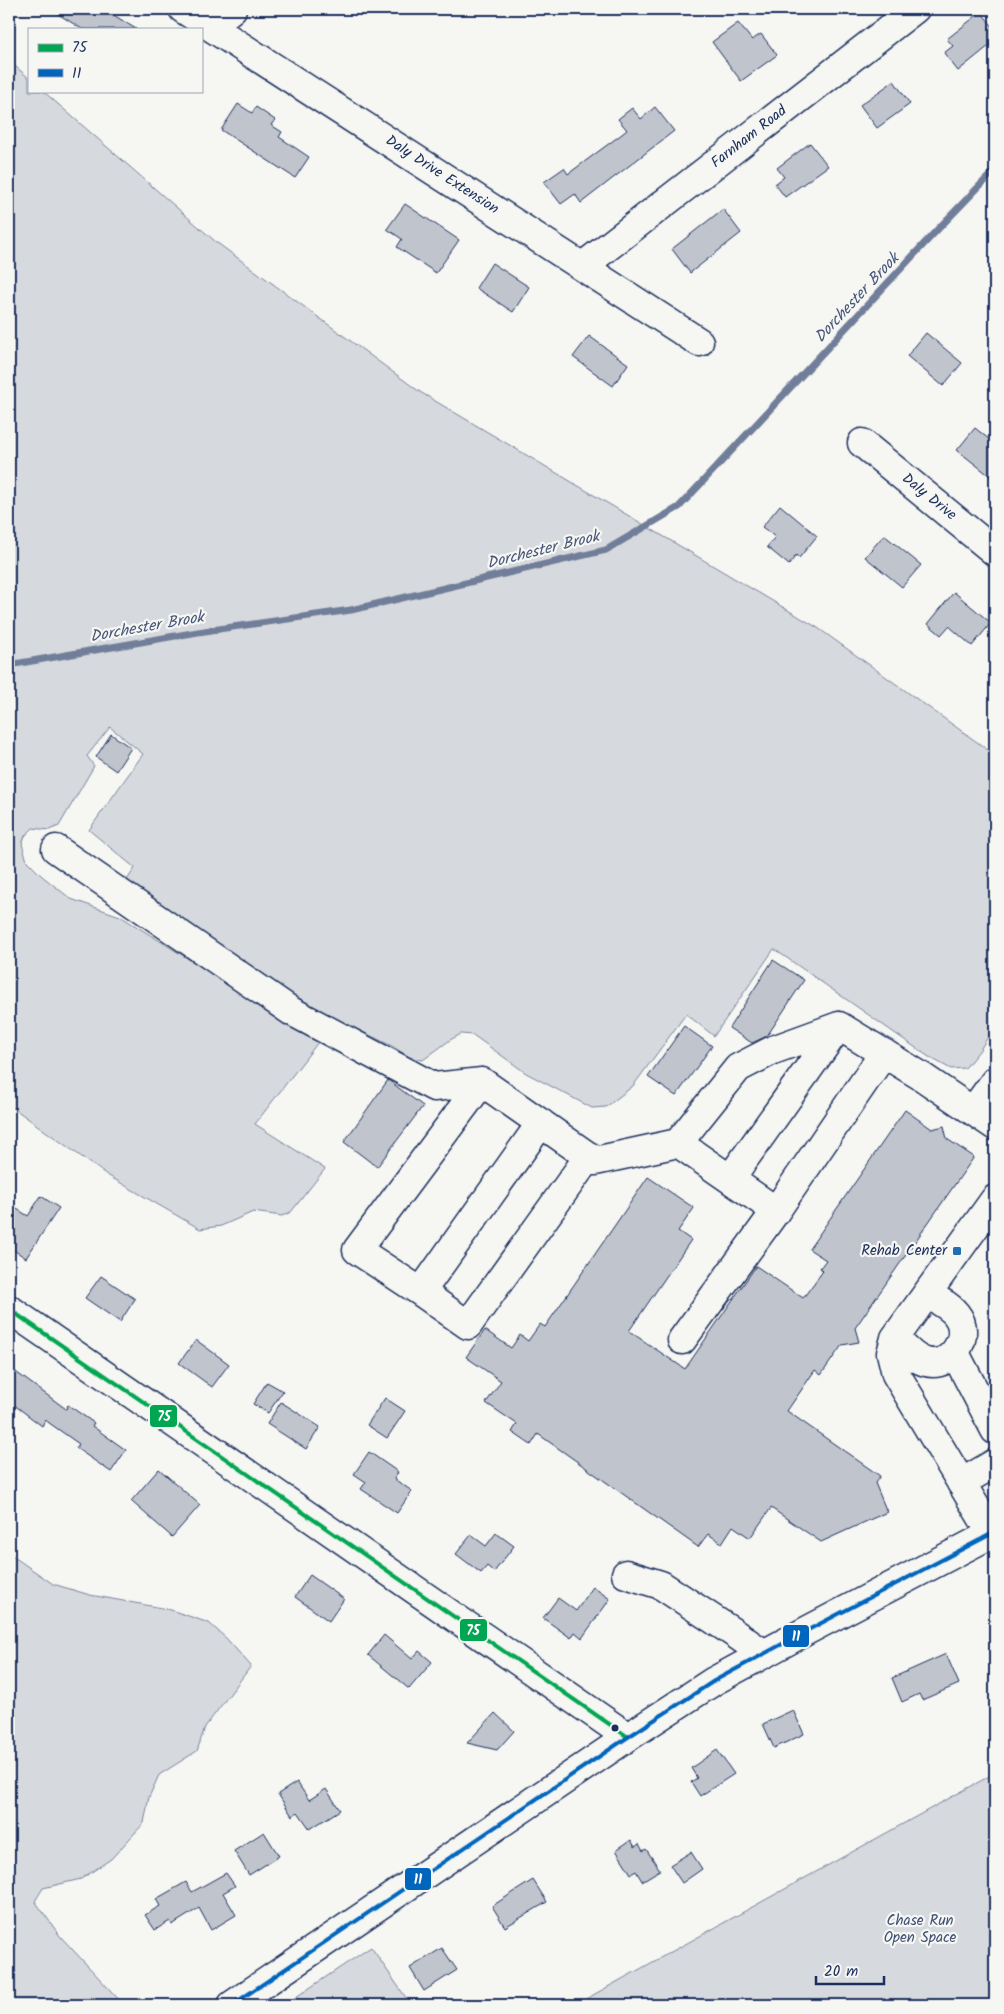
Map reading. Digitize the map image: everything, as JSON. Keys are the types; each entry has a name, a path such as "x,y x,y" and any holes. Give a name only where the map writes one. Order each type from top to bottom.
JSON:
{"street":[{"name":"Daly Drive Extension","path":"183,9 699,342"},
{"path":"210,26 232,9"},
{"name":"Farnham Road","path":"583,266 915,9"},
{"name":"Daly Drive","path":"862,443 995,552"},
{"path":"56,849 291,1010 434,1087 482,1082 596,1161 678,1143 738,1068 773,1050 839,1026"},
{"path":"839,1026 984,1118 995,1081"},
{"path":"730,1179 839,1026"},
{"path":"682,1340 776,1211 884,1053"},
{"path":"482,1082 357,1250 468,1325 589,1156"},
{"path":"421,1292 542,1123"},
{"path":"678,1143 776,1211"},
{"path":"232,2005 628,1737 714,1682 993,1533 896,1374 892,1354 895,1338 995,1200"},
{"path":"895,1338 916,1358 926,1362 936,1363 946,1360 955,1353 960,1344 961,1324 949,1307 927,1294"},
{"path":"9,1308 628,1737"},
{"path":"955,1353 995,1430"},
{"path":"961,1483 995,1463"},
{"path":"626,1574 660,1585 731,1630 764,1654"}],"green space":[{"path":"9,61 28,77 28,92 44,92 216,242 420,392 818,628 995,755 995,1026 979,1051 965,1068 951,1069 929,1057 774,949 714,1036 686,1014 633,1086 606,1107 592,1108 526,1073 473,1035 461,1034 423,1060 411,1058 390,1045 319,1011 266,981 123,886 135,868 89,830 143,754 110,727 87,756 94,766 59,826 49,830 33,828 25,836 22,844 27,861 42,876 71,899 120,916 319,1041 255,1124 325,1169 291,1212 282,1216 253,1212 221,1226 200,1229 107,1175 9,1105"},
{"path":"9,1551 14,1557 53,1584 90,1595 168,1609 209,1623 226,1638 251,1666 205,1727 197,1751 159,1775 149,1797 144,1823 111,1859 81,1879 43,1888 35,1901 60,1936 124,2005 9,2005"},
{"name":"Chase Run Open Space","path":"995,1773 995,2005 575,2005"},
{"path":"371,1947 411,2005 284,2005"}],"building":[{"path":"50,9 104,9 134,28 80,28"},
{"path":"981,12 995,29 995,41 958,71 944,53 953,46 947,39"},
{"path":"738,23 752,40 761,34 777,55 741,81 712,42"},
{"path":"894,81 910,104 877,128 860,105"},
{"path":"238,104 252,113 256,107 275,120 271,125 282,132 279,137 309,157 295,178 221,130"},
{"path":"655,107 674,131 581,203 575,194 561,204 544,182 564,168 568,174 627,130 618,119 632,108 641,119"},
{"path":"810,143 828,166 785,197 775,184 784,177 777,168"},
{"path":"405,204 459,240 436,273 397,247 402,239 387,229"},
{"path":"723,209 741,233 690,273 672,249"},
{"path":"492,263 529,287 513,312 476,288"},
{"path":"926,333 962,363 943,386 907,356"},
{"path":"589,336 628,364 613,386 573,357"},
{"path":"975,428 995,444 995,480 957,450"},
{"path":"780,505 817,536 799,558 796,555 789,565 767,547 775,537 762,527"},
{"path":"884,535 921,565 902,587 865,557"},
{"path":"954,592 991,623 972,646 949,626 941,635 928,624"},
{"path":"111,734 131,748 116,771 96,757"},
{"path":"773,960 804,980 767,1036 752,1043 729,1028"},
{"path":"684,1026 712,1046 676,1096 648,1077"},
{"path":"388,1080 423,1106 377,1167 344,1142"},
{"path":"905,1110 932,1129 944,1126 947,1139 974,1157 855,1328 859,1342 842,1345 821,1375 815,1370 787,1411 880,1476 875,1483 887,1512 821,1542 771,1508 750,1538 733,1526 722,1543 708,1534 698,1547 538,1434 531,1445 512,1432 517,1424 486,1403 501,1381 466,1357 485,1330 511,1348 520,1335 528,1341 540,1324 545,1327 648,1177 694,1208 678,1231 691,1240 629,1331 685,1369 756,1266 803,1298 823,1271 820,1268 826,1260 809,1249"},
{"path":"41,1196 59,1208 26,1258 9,1247 9,1204 28,1216"},
{"path":"101,1276 135,1299 120,1322 85,1298"},
{"path":"196,1340 229,1364 212,1387 179,1363"},
{"path":"9,1367 66,1409 68,1405 94,1423 92,1426 126,1450 111,1472 76,1448 79,1444 45,1420 42,1426 9,1401"},
{"path":"267,1382 283,1391 268,1413 253,1404"},
{"path":"385,1398 405,1411 387,1438 367,1425"},
{"path":"281,1402 320,1427 306,1449 267,1424"},
{"path":"369,1452 398,1472 394,1479 412,1491 397,1513 361,1489 366,1482 354,1474"},
{"path":"159,1469 200,1505 172,1537 131,1501"},
{"path":"496,1533 514,1546 494,1572 487,1566 481,1573 456,1554 471,1535 486,1546"},
{"path":"310,1575 344,1599 329,1621 295,1597"},
{"path":"593,1587 610,1599 582,1638 575,1632 571,1638 543,1618 558,1598 576,1611"},
{"path":"384,1635 412,1659 419,1651 432,1662 409,1689 368,1655"},
{"path":"946,1654 959,1684 922,1700 919,1694 902,1702 892,1678"},
{"path":"793,1710 804,1734 774,1748 763,1724"},
{"path":"495,1713 514,1731 497,1750 467,1743"},
{"path":"717,1750 734,1774 700,1796 691,1782 697,1778 691,1768"},
{"path":"297,1782 309,1800 326,1789 340,1810 310,1829 298,1812 292,1816 278,1794"},
{"path":"264,1832 279,1856 249,1875 234,1851"},
{"path":"631,1840 635,1847 639,1844 643,1851 646,1849 660,1870 642,1881 636,1871 631,1874 616,1850"},
{"path":"691,1852 702,1869 682,1883 670,1865"},
{"path":"226,1873 235,1886 223,1893 236,1915 211,1930 199,1908 172,1925 170,1921 155,1930 145,1915 160,1906 156,1899 186,1882 192,1892"},
{"path":"533,1880 547,1902 505,1927 492,1906"},
{"path":"442,1948 457,1970 424,1991 410,1968"}],"waterway":[{"name":"Dorchester Brook","path":"9,665 198,632 351,610 606,550 679,507 995,170"}],"transit line":[{"name":"75","path":"9,1309 628,1737"},
{"name":"11","path":"232,2005 628,1737 714,1681 995,1532"}],"place":[{"name":"Rehab Center","path":"957,1251"}]}
